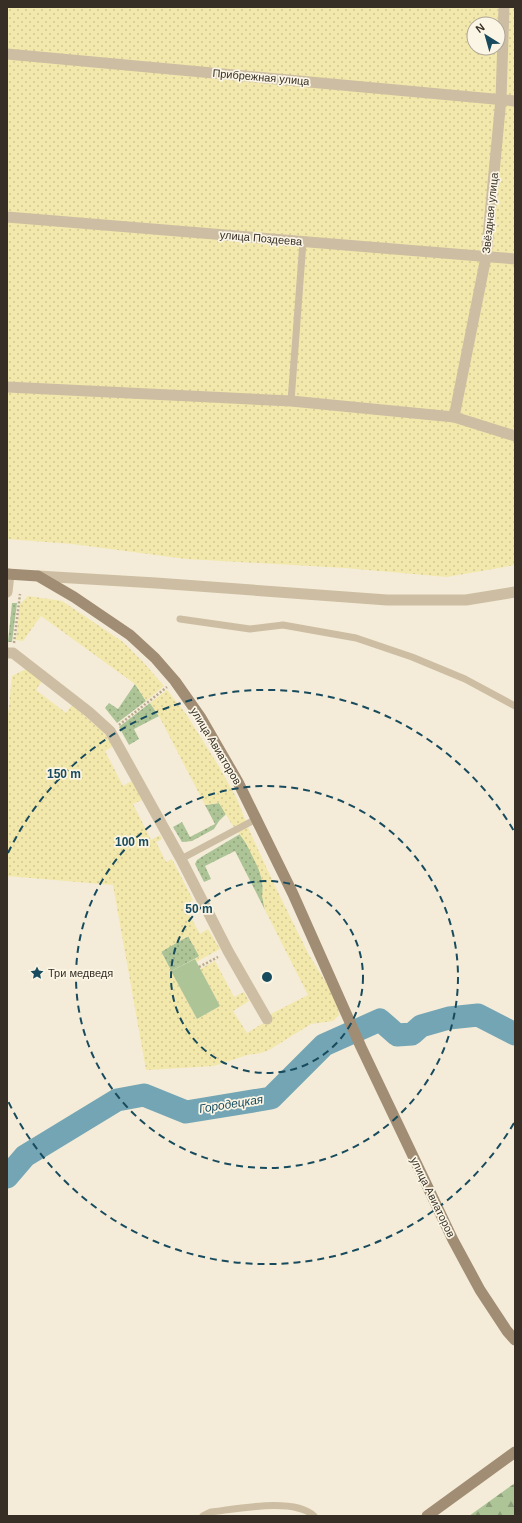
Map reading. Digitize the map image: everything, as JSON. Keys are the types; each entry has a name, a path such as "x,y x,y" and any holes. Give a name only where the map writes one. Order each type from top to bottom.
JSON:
{"main road":[{"name":"улица Авиаторов","path":"8,574 38,576 74,597 130,635 155,658 175,681 201,718 238,782 296,901 361,1047 460,1252 480,1290 507,1331 515,1340"},
{"path":"427,1516 515,1452"}],"street":[{"name":"Звёздная улица","path":"454,417 486,257 502,99 504,7"},
{"name":"Прибрежная улица","path":"7,54 515,101"},
{"name":"улица Поздеева","path":"7,217 515,259"},
{"path":"7,387 291,401 454,417 515,436"},
{"path":"8,574 10,592"},
{"path":"38,576 387,600 466,600 515,592"},
{"path":"10,653 89,712 110,731 181,859 228,952 266,1019"}],"lane":[{"path":"291,401 303,242"},
{"path":"180,619 250,629 283,625 356,638 412,657 458,676 515,706"},
{"path":"181,859 256,819"},
{"path":"203,1516 211,1512 277,1505 298,1508 314,1516"}],"path":[{"path":"10,592 20,593 10,653"},
{"path":"110,731 175,681"},
{"path":"199,967 228,952"}],"green space":[{"path":"12,603 17,603 12,642 8,642"},
{"path":"135,684 146,701 117,723 105,708 109,703 118,709"},
{"path":"150,703 159,716 134,729 139,739 129,745 119,727"},
{"path":"219,803 226,814 214,829 192,841 182,842 173,827 182,822 190,837 215,824 205,805"},
{"path":"240,834 252,853 261,877 265,910 235,851 205,866 211,879 204,882 195,864 197,860 203,856"},
{"path":"189,936 200,956 171,971 161,951"},
{"path":"195,959 220,1006 197,1019 171,971"},
{"path":"515,1483 515,1516 469,1516"}],"sand":[{"path":"7,7 515,7 515,565 447,577 345,568 186,559 72,544 7,539"},
{"path":"28,596 62,601 123,642 164,686 146,701 135,684 41,616 23,641 16,640 20,604"},
{"path":"26,669 42,681 36,690 66,713 72,705 102,731 114,746 105,751 123,786 132,781 142,800 133,804 151,840 160,835 162,839 156,842 166,862 172,859 193,900 184,905 200,934 208,929 220,949 196,962 195,959 199,956 188,936 161,952 197,1019 220,1006 200,969 215,961 234,997 244,992 249,1001 233,1011 247,1033 265,1022 269,1015 308,995 265,910 260,872 246,843 231,823 219,803 205,805 159,716 150,703 167,690 186,714 218,765 237,799 250,832 275,886 309,955 329,987 339,1015 333,1021 311,1024 269,1050 247,1055 214,1066 146,1070 113,885 7,876 7,724 12,676"}],"waterway":[{"name":"Городецкая","path":"7,1177 25,1156 117,1100 144,1095 186,1112 271,1098 324,1045 380,1020 397,1035 412,1034 421,1026 449,1018 478,1015 515,1034"}],"place":[{"name":"Три медведя","path":"37,973"}]}
